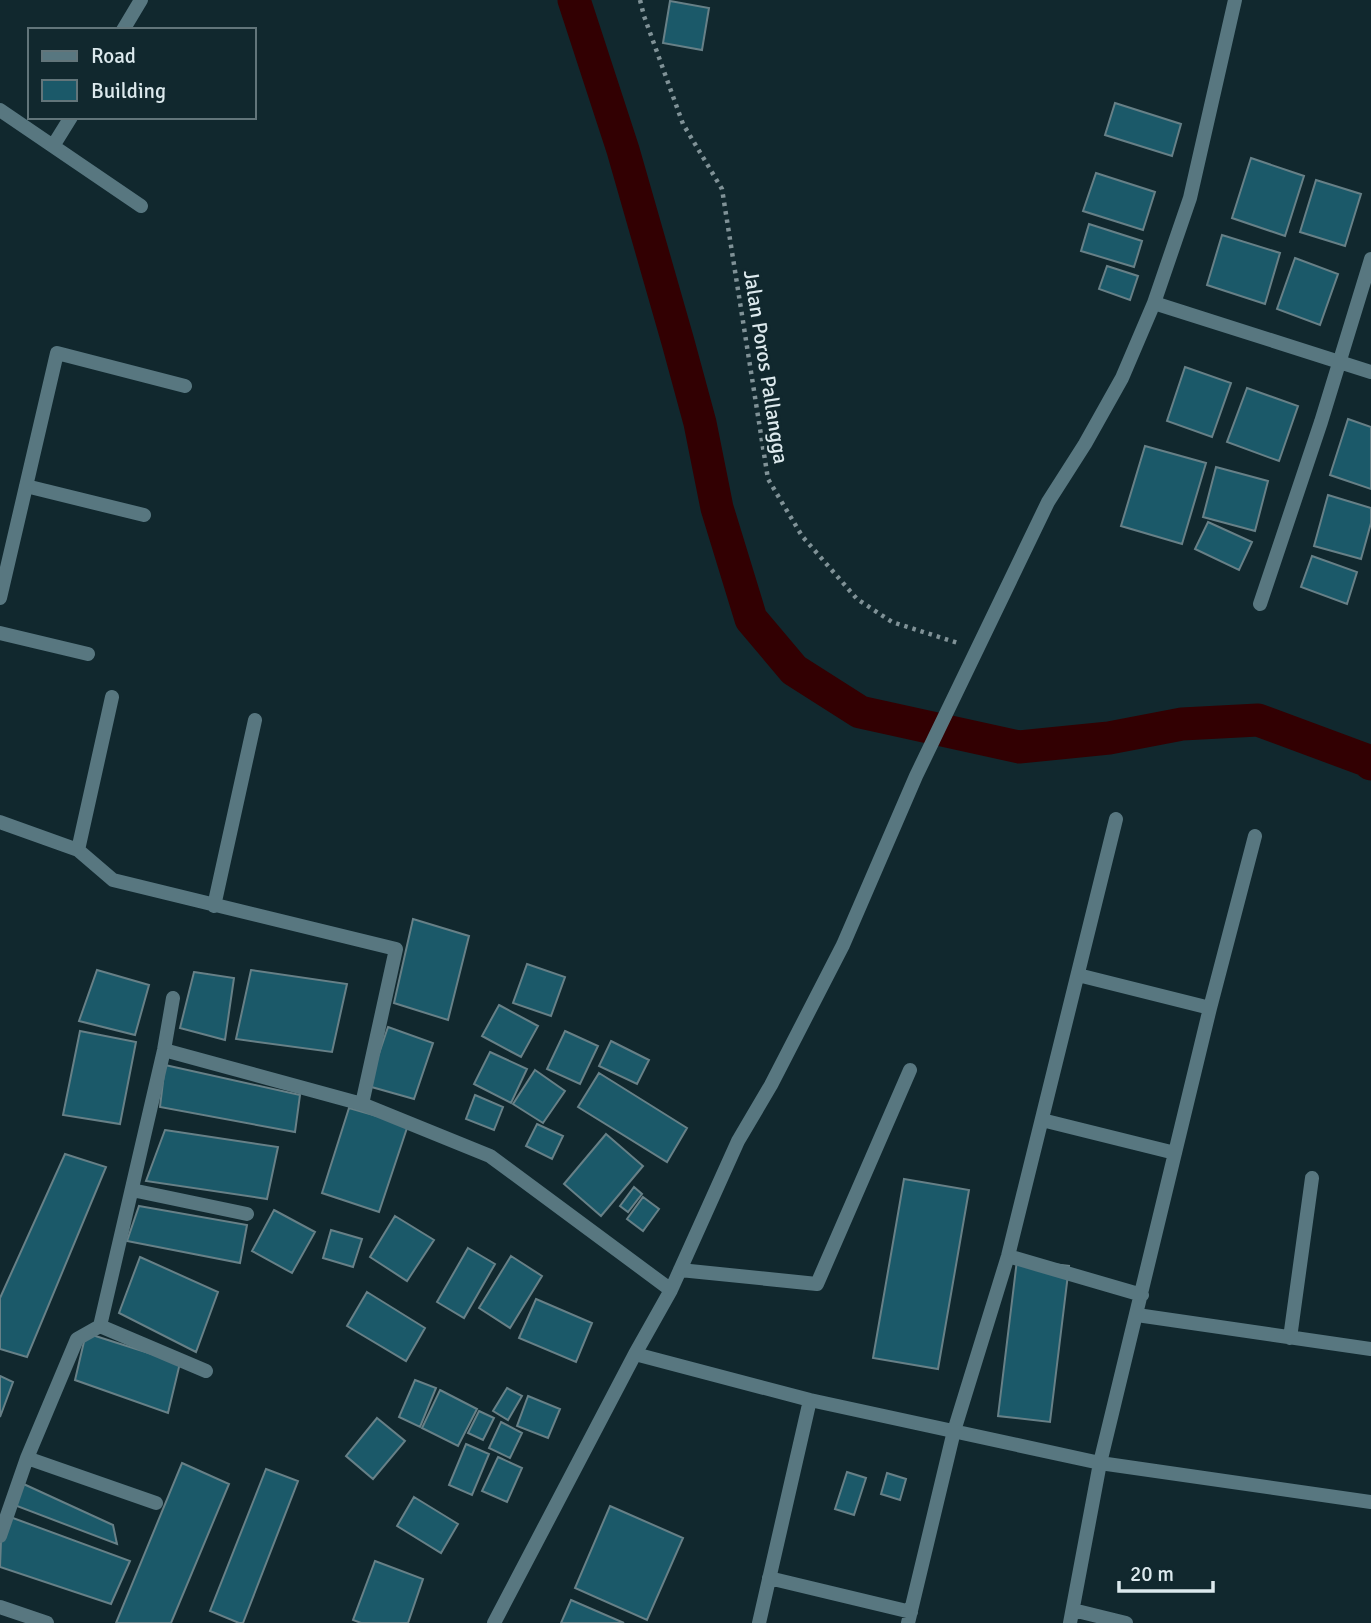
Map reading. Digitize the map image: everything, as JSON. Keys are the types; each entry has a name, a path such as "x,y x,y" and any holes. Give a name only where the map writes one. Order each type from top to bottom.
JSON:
{"street":[{"path":"124,28 141,0"},
{"path":"494,1623 671,1290 738,1141 771,1085 843,946 916,776 1048,502 1122,378 1154,303 1190,198 1234,0"},
{"path":"0,110 141,205"},
{"path":"53,146 70,119"},
{"path":"1260,604 1371,259"},
{"path":"1154,303 1371,372"},
{"path":"0,598 57,353 185,386"},
{"path":"26,486 144,515"},
{"path":"0,633 88,654"},
{"path":"78,849 112,697"},
{"path":"214,906 255,720"},
{"path":"769,1578 909,1617 954,1431 1008,1256 1116,819"},
{"path":"0,822 78,849 113,880 396,949 362,1104"},
{"path":"1126,1623 1072,1616 1100,1463 1210,1008 1255,836"},
{"path":"1078,975 1210,1008"},
{"path":"0,1536 27,1458 77,1339 100,1326 164,1050 173,998"},
{"path":"164,1050 362,1104 490,1156 671,1290"},
{"path":"680,1270 817,1283 910,1070"},
{"path":"1042,1120 1175,1153"},
{"path":"1290,1338 1312,1178"},
{"path":"132,1190 247,1214"},
{"path":"1008,1256 1142,1295"},
{"path":"1137,1315 1371,1349"},
{"path":"100,1326 206,1371"},
{"path":"635,1354 810,1400 1100,1463 1371,1502"},
{"path":"759,1623 810,1400"},
{"path":"27,1458 156,1503"},
{"path":"0,1607 47,1623"}],"path":[{"name":"Jalan Poros Pallangga","path":"640,0 683,124 722,189 768,479 802,536 857,598 892,622 975,649"}],"building":[{"path":"670,1 709,8 702,50 663,43"},
{"path":"1115,103 1181,124 1172,156 1105,135"},
{"path":"1251,158 1304,176 1285,236 1232,218"},
{"path":"1096,173 1155,192 1143,230 1083,211"},
{"path":"1316,180 1361,194 1345,246 1300,232"},
{"path":"1089,224 1142,241 1134,267 1081,251"},
{"path":"1222,235 1280,253 1265,304 1207,285"},
{"path":"1295,258 1338,274 1320,325 1277,309"},
{"path":"1107,266 1138,276 1130,300 1099,289"},
{"path":"1185,367 1231,383 1212,437 1167,421"},
{"path":"1247,388 1298,406 1279,461 1227,442"},
{"path":"1348,419 1371,427 1371,489 1330,475"},
{"path":"1145,446 1206,463 1182,544 1121,526"},
{"path":"1216,467 1268,481 1255,531 1203,517"},
{"path":"1328,495 1371,508 1371,523 1361,559 1314,546"},
{"path":"1208,522 1252,542 1239,570 1195,549"},
{"path":"1312,556 1357,572 1347,604 1301,587"},
{"path":"413,919 469,936 448,1020 394,1003"},
{"path":"527,964 565,977 551,1016 513,1003"},
{"path":"97,970 149,985 135,1035 79,1021"},
{"path":"251,970 347,984 332,1052 236,1039"},
{"path":"194,972 234,978 225,1040 180,1028"},
{"path":"499,1005 538,1026 521,1057 482,1036"},
{"path":"388,1027 433,1043 414,1099 368,1086"},
{"path":"80,1031 136,1042 120,1124 63,1115"},
{"path":"565,1031 598,1046 580,1084 547,1069"},
{"path":"611,1041 649,1060 637,1084 599,1066"},
{"path":"490,1052 527,1069 511,1103 474,1084"},
{"path":"165,1065 300,1095 295,1132 160,1107"},
{"path":"535,1070 565,1091 543,1123 513,1104"},
{"path":"599,1073 687,1128 667,1162 578,1107"},
{"path":"475,1095 503,1107 494,1130 466,1119"},
{"path":"349,1108 408,1125 379,1212 322,1193"},
{"path":"537,1124 563,1136 552,1159 526,1146"},
{"path":"165,1130 278,1147 267,1199 146,1181"},
{"path":"606,1134 643,1166 601,1216 564,1184"},
{"path":"65,1154 106,1167 27,1357 0,1349 0,1298"},
{"path":"904,1179 969,1190 938,1369 873,1358"},
{"path":"634,1187 642,1194 628,1212 620,1206"},
{"path":"643,1197 659,1209 643,1231 627,1219"},
{"path":"139,1206 247,1225 240,1263 127,1241"},
{"path":"274,1210 315,1232 292,1273 252,1251"},
{"path":"395,1216 434,1240 407,1281 370,1257"},
{"path":"331,1230 362,1239 353,1267 323,1258"},
{"path":"468,1248 495,1264 464,1318 437,1302"},
{"path":"511,1256 542,1276 510,1328 479,1308"},
{"path":"140,1257 218,1292 196,1352 119,1313"},
{"path":"1017,1260 1069,1266 1050,1422 998,1416"},
{"path":"367,1292 425,1328 406,1361 347,1326"},
{"path":"536,1299 592,1323 576,1362 519,1338"},
{"path":"86,1333 180,1363 168,1413 75,1380"},
{"path":"0,1376 13,1382 0,1417"},
{"path":"415,1380 436,1388 420,1427 399,1417"},
{"path":"507,1388 522,1396 508,1420 493,1411"},
{"path":"440,1390 477,1409 458,1446 422,1428"},
{"path":"528,1396 560,1409 548,1438 517,1426"},
{"path":"479,1411 494,1418 483,1440 468,1433"},
{"path":"377,1418 405,1441 373,1479 346,1456"},
{"path":"501,1422 522,1433 510,1458 489,1448"},
{"path":"466,1444 489,1454 472,1495 449,1485"},
{"path":"498,1457 522,1468 507,1502 482,1491"},
{"path":"182,1463 229,1484 171,1623 116,1623"},
{"path":"266,1469 298,1481 243,1623 239,1623 210,1611"},
{"path":"847,1472 866,1478 854,1515 835,1509"},
{"path":"887,1473 906,1479 900,1500 881,1494"},
{"path":"17,1481 113,1525 117,1544 9,1503"},
{"path":"414,1497 458,1524 441,1553 397,1526"},
{"path":"610,1506 683,1538 647,1620 575,1588"},
{"path":"2,1514 130,1561 111,1604 0,1567"},
{"path":"375,1561 423,1579 408,1623 361,1623 353,1620"},
{"path":"571,1600 624,1623 561,1623"}],"waterway":[{"path":"574,0 623,150 678,342 700,423 717,508 751,619 794,670 860,712 1019,747 1109,738 1182,724 1258,720 1371,764"}]}
